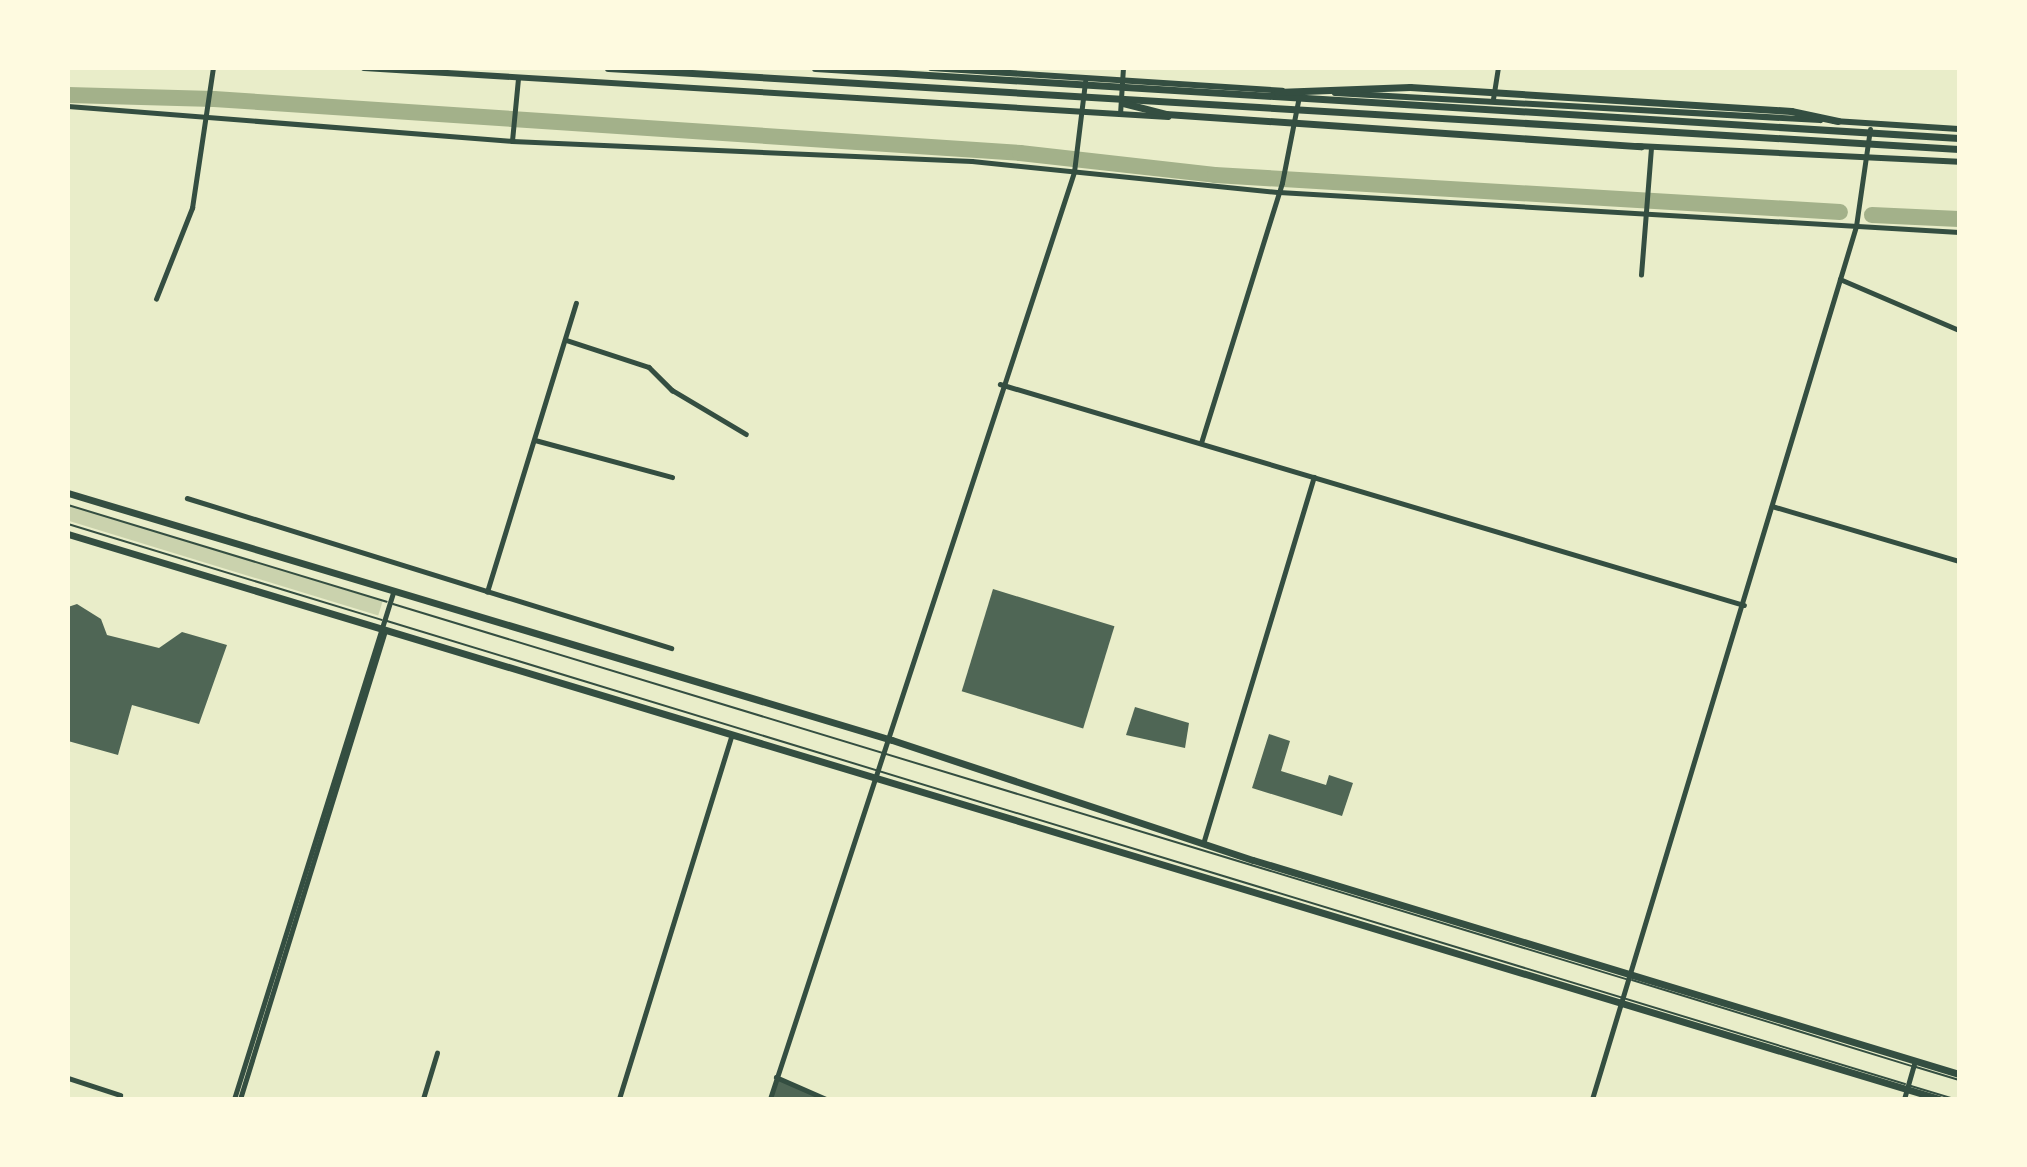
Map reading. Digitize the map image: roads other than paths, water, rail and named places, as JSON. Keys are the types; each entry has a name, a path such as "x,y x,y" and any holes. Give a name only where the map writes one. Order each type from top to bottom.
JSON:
{"main road":[{"path":"364,68 1642,146"},
{"path":"608,68 1119,101 1959,149"},
{"path":"815,68 1959,138"},
{"path":"931,68 1122,83 1493,99 1959,129"},
{"path":"1255,94 1410,87 1791,111 1838,121"},
{"path":"1119,101 1166,114 1616,142 1651,147 1959,162"},
{"path":"68,493 393,593 891,740 1203,844 1914,1064 1959,1074"},
{"path":"68,534 733,735 876,772 1625,999 1939,1099"}],"street":[{"path":"156,299 192,208 208,117 213,68"},
{"path":"1120,114 1123,68"},
{"path":"1493,99 1498,68"},
{"path":"513,138 518,79"},
{"path":"770,1099 876,772 891,740 1000,384 1074,170 1085,80"},
{"path":"1201,443 1282,183 1300,92"},
{"path":"68,106 513,138 972,160 1279,192 1648,211 1959,232"},
{"path":"1592,1099 1625,999 1856,226 1871,123"},
{"path":"1641,275 1651,147"},
{"path":"1840,279 1959,330"},
{"path":"487,592 576,303"},
{"path":"566,340 649,367 672,390 746,434"},
{"path":"1000,384 1744,605"},
{"path":"535,440 673,477"},
{"path":"1203,844 1314,477"},
{"path":"187,498 671,649"},
{"path":"1772,506 1959,561"},
{"path":"240,1099 381,630 380,619 393,593"},
{"path":"234,1099 381,630"},
{"path":"619,1099 733,735"},
{"path":"423,1099 437,1053"},
{"path":"1904,1099 1914,1064"},
{"path":"68,1077 120,1095"},
{"path":"776,1077 826,1099"}],"lane":[{"path":"68,505 1631,976"},
{"path":"68,524 876,772"},
{"path":"1914,1064 1959,1080"},
{"path":"1907,1087 1954,1099"}],"waterway":[{"path":"68,95 214,99 1020,153 1215,175 1840,212"},
{"path":"1872,215 1959,219"}]}
